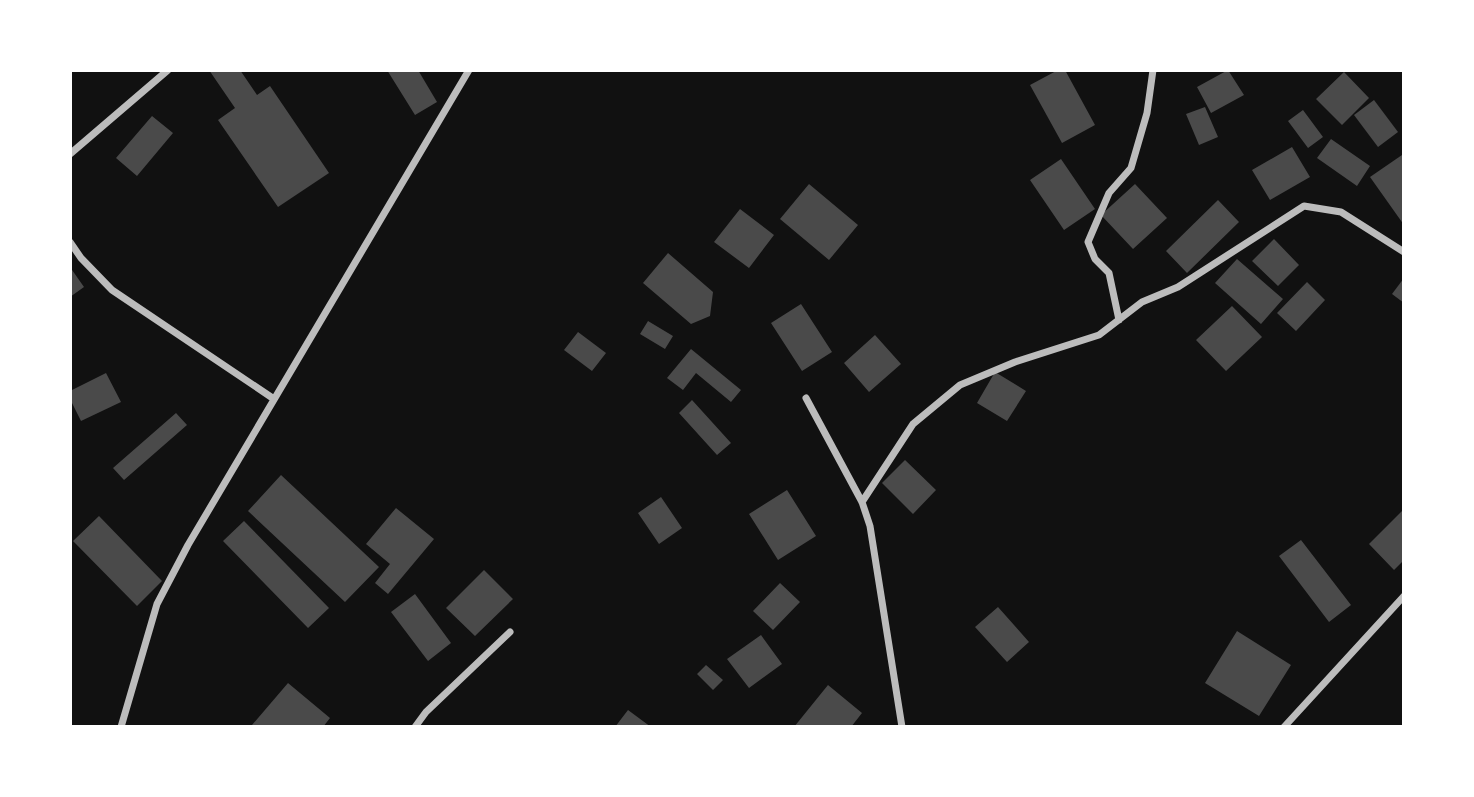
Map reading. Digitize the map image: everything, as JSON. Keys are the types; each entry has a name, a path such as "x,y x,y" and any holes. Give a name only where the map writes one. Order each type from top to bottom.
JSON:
{"street":[{"path":"70,154 168,70"},
{"path":"121,727 157,604 188,545 469,70"},
{"path":"1119,320 1109,273 1095,259 1088,242 1110,193 1131,168 1147,113 1153,70"},
{"path":"862,502 913,424 960,385 1015,362 1099,335 1142,302 1178,288 1304,206 1341,212 1404,252"},
{"path":"70,242 81,258 112,290 274,399"},
{"path":"806,398 862,502 870,526 902,727"},
{"path":"1284,727 1404,596"},
{"path":"415,727 426,712 510,632"}],"building":[{"path":"209,70 240,70 257,95 270,86 329,173 278,207 218,120 235,108"},
{"path":"387,70 418,70 437,102 415,115"},
{"path":"1058,70 1065,70 1095,125 1062,143 1030,85"},
{"path":"1228,70 1244,95 1211,113 1197,87"},
{"path":"1344,72 1369,98 1342,125 1316,99"},
{"path":"1374,100 1398,132 1378,147 1354,115"},
{"path":"1205,107 1218,137 1199,145 1186,114"},
{"path":"1303,110 1323,137 1308,148 1288,121"},
{"path":"152,116 173,133 137,176 116,158"},
{"path":"1331,139 1370,166 1357,186 1317,158"},
{"path":"1292,147 1310,177 1270,200 1252,170"},
{"path":"1402,155 1404,157 1404,225 1370,177"},
{"path":"1061,159 1095,209 1064,230 1030,180"},
{"path":"809,184 858,225 829,260 780,219"},
{"path":"1135,184 1167,218 1133,249 1101,215"},
{"path":"1218,200 1239,222 1187,273 1166,251"},
{"path":"740,209 774,235 749,268 714,242"},
{"path":"1274,239 1299,265 1278,286 1252,261"},
{"path":"668,253 713,292 710,316 691,324 643,283"},
{"path":"1237,259 1283,299 1261,324 1215,283"},
{"path":"70,267 84,287 70,297"},
{"path":"1404,278 1404,303 1392,294"},
{"path":"1307,282 1325,300 1296,331 1277,313"},
{"path":"801,304 832,352 802,371 771,323"},
{"path":"1232,306 1262,337 1226,371 1196,340"},
{"path":"648,321 673,336 665,349 640,334"},
{"path":"578,332 606,353 592,371 564,350"},
{"path":"875,335 901,364 869,392 844,363"},
{"path":"691,349 741,390 731,402 696,373 683,390 667,378"},
{"path":"995,372 1026,391 1007,421 977,403"},
{"path":"106,373 121,402 81,421 70,399 70,391"},
{"path":"692,400 731,443 717,455 679,413"},
{"path":"176,413 187,425 124,480 113,468"},
{"path":"905,460 936,490 913,514 882,483"},
{"path":"281,475 379,567 345,602 248,511"},
{"path":"787,490 816,536 778,560 749,514"},
{"path":"661,497 682,528 659,544 638,513"},
{"path":"396,508 434,539 388,594 375,583 390,564 366,544"},
{"path":"1404,509 1404,560 1394,570 1369,544"},
{"path":"99,516 162,581 137,606 73,541"},
{"path":"244,521 329,608 308,628 223,541"},
{"path":"1301,540 1351,605 1329,622 1279,556"},
{"path":"484,570 513,599 475,636 446,608"},
{"path":"780,583 800,602 773,630 753,611"},
{"path":"415,594 451,643 428,661 391,612"},
{"path":"998,607 1029,642 1007,662 975,627"},
{"path":"1237,631 1291,665 1259,716 1205,683"},
{"path":"761,635 782,664 749,688 727,659"},
{"path":"706,665 723,680 713,690 697,674"},
{"path":"288,683 330,718 323,727 252,725"},
{"path":"828,685 862,713 851,727 794,727"},
{"path":"628,710 651,727 615,727"}]}
